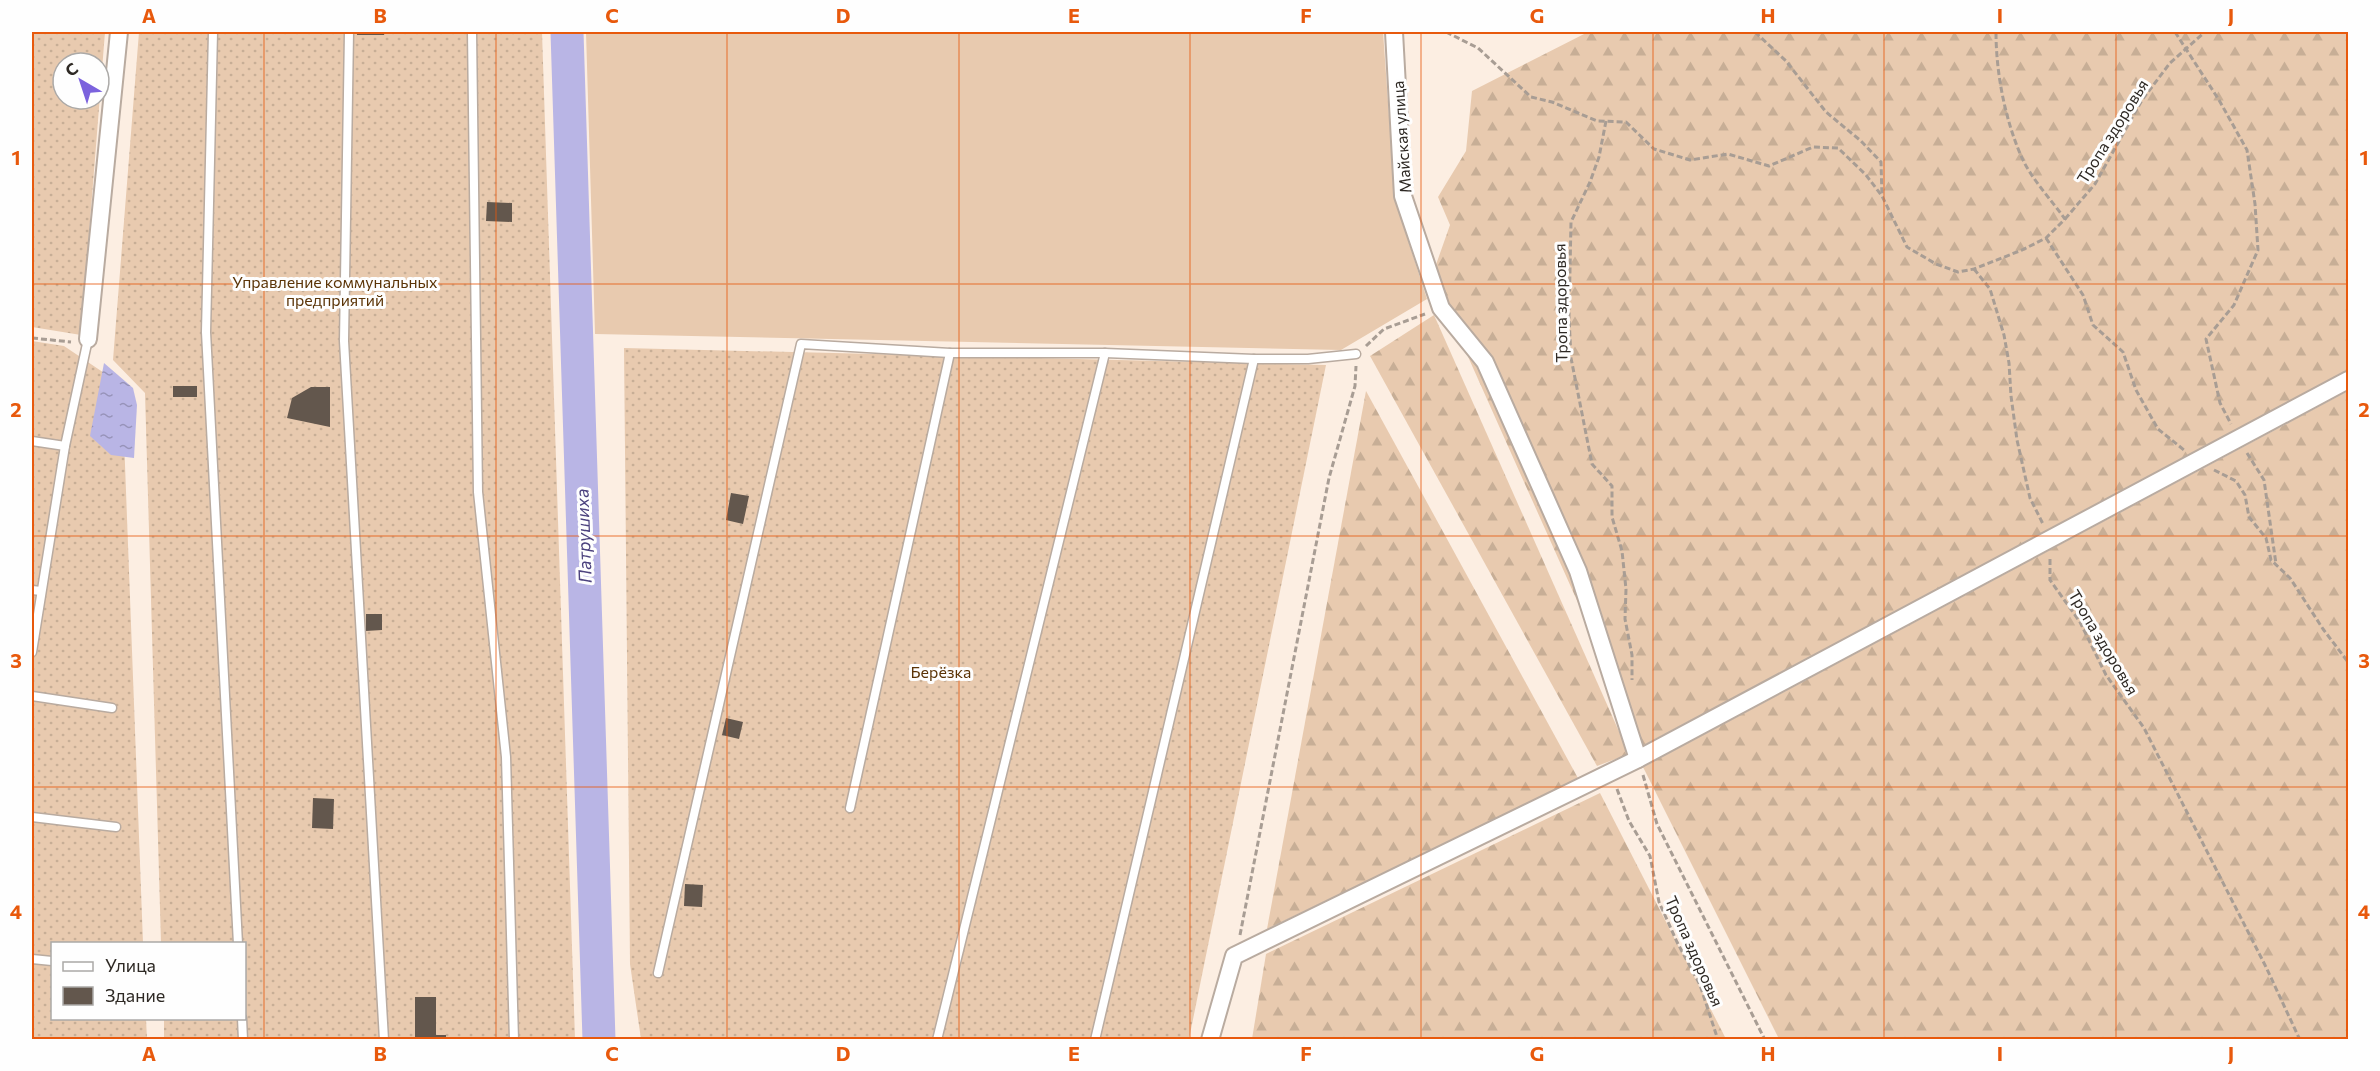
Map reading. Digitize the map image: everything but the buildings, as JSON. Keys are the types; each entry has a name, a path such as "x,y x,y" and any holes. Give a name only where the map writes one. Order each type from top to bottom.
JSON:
{"street":[{"path":"88,339 119,32"},
{"name":"Майская улица","path":"1394,32 1403,196 1441,308"},
{"path":"1441,308 1485,362 1578,571 1638,759"},
{"path":"1210,1040 1234,956 1638,759 2349,380"}],"lane":[{"path":"213,32 206,332 238,942"},
{"path":"349,32 344,341 384,1040"},
{"path":"472,32 478,492 506,757 514,1040"},
{"path":"32,652 65,446 88,339"},
{"path":"658,973 801,344 950,353 1105,353 1254,359 1308,359 1356,354"},
{"path":"850,808 950,353"},
{"path":"938,1040 1105,353"},
{"path":"1095,1040 1254,359"},
{"path":"32,441 65,446"},
{"path":"32,590 41,591"},
{"path":"32,696 112,708"},
{"path":"32,817 116,827"},
{"path":"32,959 51,961"},
{"path":"242,1020 243,1040"}],"path":[{"name":"Тропа здоровья","path":"1446,32 1478,48 1531,97 1552,102 1597,121 1626,122 1654,149 1690,160 1728,154 1770,166 1813,147 1838,148 1866,175 1882,196 1907,247 1936,264 1958,272 1974,269 2046,238 2095,184 2142,100 2170,63 2205,32"},
{"name":"Тропа здоровья","path":"1755,32 1786,61 1826,112 1861,141 1881,162 1882,196"},
{"path":"1996,32 1996,50 2005,108 2022,160 2065,219"},
{"path":"2175,32 2219,100 2247,150 2255,204 2258,250 2234,305 2206,339 2220,403 2264,480 2276,564"},
{"name":"Тропа здоровья","path":"1606,122 1599,157 1571,222 1569,317 1571,358 1592,464 1612,486 1612,517 1622,551 1626,589 1625,619 1632,655 1632,687"},
{"name":"Тропа здоровья","path":"1974,269 1990,290 2001,323 2009,363 2017,440 2030,498 2050,540 2050,579 2080,622 2106,675 2144,728 2266,967 2300,1040"},
{"path":"1234,956 1243,922 1329,478 1355,386 1356,354 1384,329 1441,308"},
{"path":"32,338 78,343 88,339"},
{"path":"1638,759 1657,824 1765,1040"},
{"name":"Тропа здоровья","path":"1610,773 1629,821 1650,856 1659,902 1700,985 1718,1040"}],"green space":[{"path":"32,32 105,32 103,51 51,51 51,111 99,111 81,335 32,327"},
{"name":"Управление коммунальных предприятий","path":"139,32 542,32 575,1039 164,1039 164,1020 246,1020 246,942 161,942 145,393 113,360"},
{"path":"586,32 1383,32 1395,200 1427,299 1341,350 595,334"},
{"path":"1588,32 2348,32 2348,371 1642,746 1432,276 1450,225 1438,197 1466,151 1472,91"},
{"path":"1434,315 1629,754 1597,766 1370,356"},
{"path":"32,341 64,346 122,385 143,942 51,942 51,1020 146,1020 147,1039 32,1040"},
{"name":"Берёзка","path":"624,348 1326,365 1189,1039 641,1039 630,964"},
{"path":"1366,391 1579,780 1267,929"},
{"path":"2348,391 2348,1039 1779,1039 1643,767"},
{"path":"1600,793 1726,1039 1252,1039 1266,954"}],"water":[{"path":"104,363 133,388 137,405 134,458 111,455 90,436"}],"waterway":[{"name":"Патрушиха","path":"567,32 599,1040"}]}
